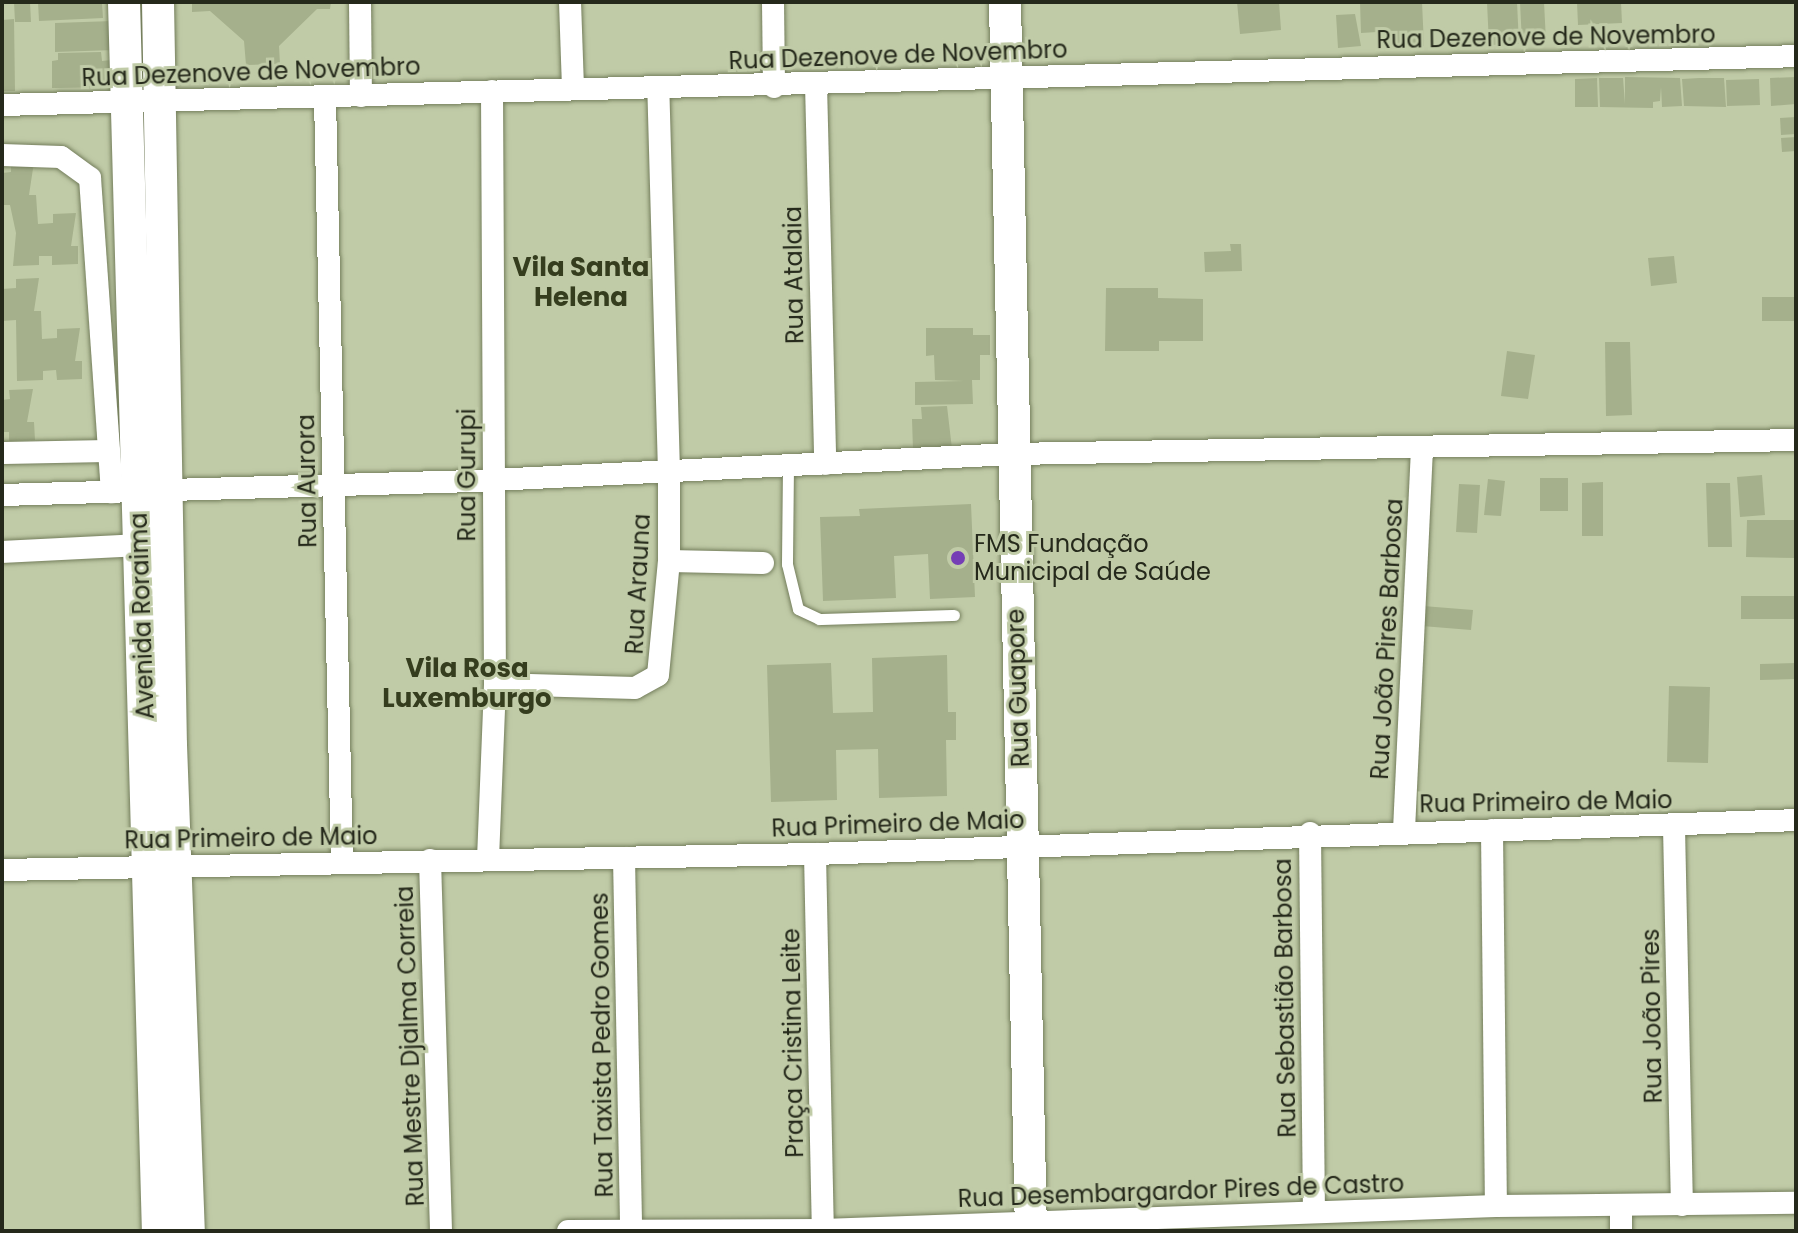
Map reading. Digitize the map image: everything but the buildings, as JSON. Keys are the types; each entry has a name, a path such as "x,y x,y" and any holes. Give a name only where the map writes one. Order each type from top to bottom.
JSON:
{"street":[{"name":"Avenida Roraima","path":"124,2 140,545 159,746"},
{"name":"Avenida Roraima","path":"158,2 161,100 140,491 189,1231"},
{"path":"360,2 361,96"},
{"path":"570,2 573,88"},
{"path":"773,2 774,87"},
{"name":"Rua Guapore","path":"1005,2 1012,454 1031,1226"},
{"name":"Rua Dezenove de Novembro","path":"2,105 325,98 573,88 774,87 1007,77 1796,56"},
{"name":"Rua Atalaia","path":"816,84 825,464"},
{"name":"Rua Arauna","path":"495,684 648,685 661,662 669,561 669,472 658,89"},
{"name":"Rua Gurupi","path":"488,859 495,684 492,91"},
{"name":"Rua Aurora","path":"325,98 342,863"},
{"path":"2,155 61,157 90,178 109,451 140,491"},
{"path":"2,495 493,480 1012,454 1422,450 1796,440"},
{"name":"Rua João Pires Barbosa","path":"1404,830 1422,450"},
{"path":"2,453 109,451"},
{"path":"2,552 140,545"},
{"path":"669,561 763,563"},
{"name":"Rua Primeiro de Maio","path":"2,870 815,854 1310,833 1674,827 1796,820"},
{"name":"Rua João Pires","path":"1674,827 1682,1205"},
{"path":"1492,830 1496,1206"},
{"name":"Rua Sebastião Barbosa","path":"1310,833 1314,1211"},
{"name":"Praça Cristina Leite","path":"815,854 823,1230"},
{"name":"Rua Taxista Pedro Gomes","path":"624,858 631,1230"},
{"name":"Rua Mestre Djalma Correia","path":"430,860 441,1231"},
{"name":"Avenida Roraima","path":"158,1231 164,866"},
{"name":"Rua Desembargardor Pires de Castro","path":"568,1231 1031,1226 1314,1211 1796,1203"},
{"path":"1621,1206 1621,1231"}],"lane":[{"path":"788,466 787,564 798,609 819,619 954,615"}],"place":[{"name":"FMS Fundação Municipal de Saúde","path":"958,558"}],"district":[{"name":"Vila Santa Helena","path":"581,283"},
{"name":"Vila Rosa Luxemburgo","path":"467,684"}]}
